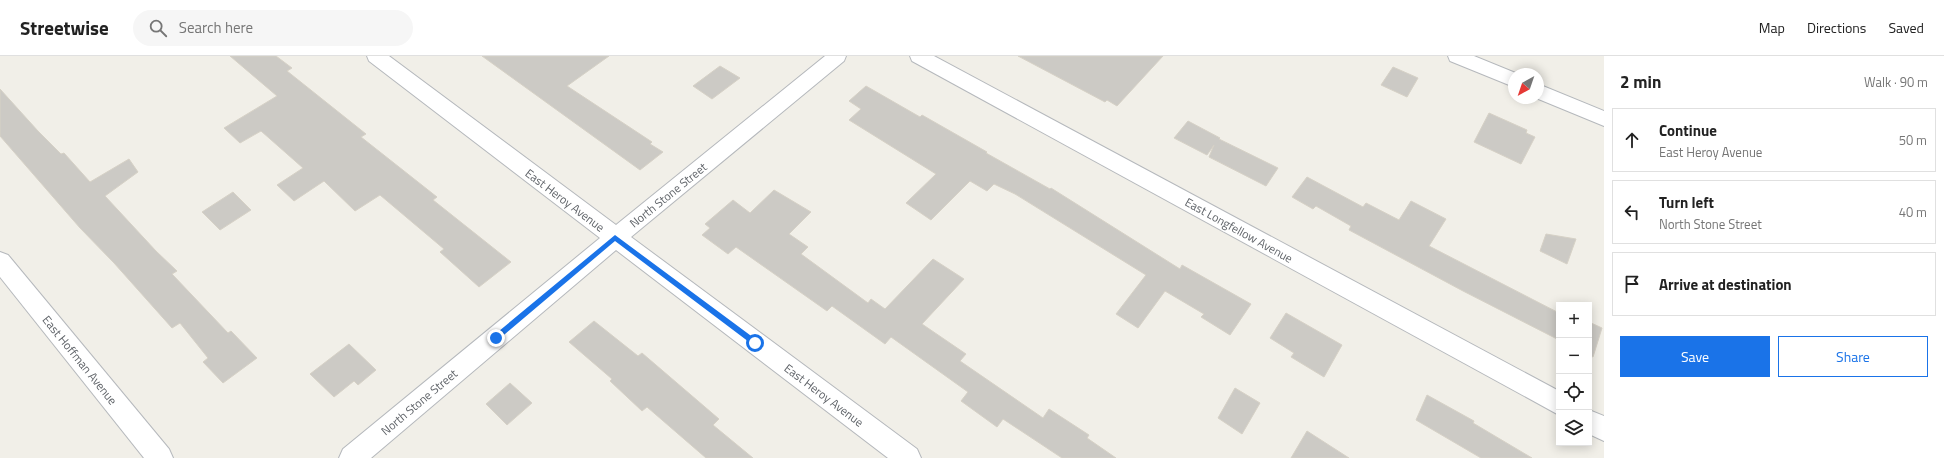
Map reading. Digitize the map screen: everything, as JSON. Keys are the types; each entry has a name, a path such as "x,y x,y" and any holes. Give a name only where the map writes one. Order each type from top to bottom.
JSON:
{"street":[{"name":"East Heroy Avenue","path":"376,56 908,458"},
{"name":"North Stone Street","path":"352,458 615,238 837,56"},
{"name":"East Longfellow Avenue","path":"919,56 1556,402"},
{"path":"1457,56 1508,77"},
{"path":"1544,94 1604,119"},
{"name":"East Hoffman Avenue","path":"0,261 160,458"},
{"path":"1592,423 1604,429"}],"building":[{"path":"230,56 276,56 292,68 287,71 366,134 361,137 437,197 433,200 511,262 479,287 440,252 444,249 380,195 355,211 324,181 294,201 277,185 303,168 261,131 240,143 224,128 277,96"},
{"path":"482,56 609,56 567,86 652,142 650,144 663,152 640,170"},
{"path":"1018,56 1163,56 1117,106 1107,100 1105,102"},
{"path":"720,66 740,78 712,99 693,86"},
{"path":"1393,67 1418,78 1407,97 1381,85"},
{"path":"866,86 920,117 922,115 987,152 986,153 1050,189 1051,188 1180,269 1182,265 1251,304 1230,335 1201,317 1204,314 1165,291 1138,328 1116,314 1146,275 1015,194 994,184 987,191 970,181 931,220 906,203 936,174 849,120 861,109 849,101"},
{"path":"0,89 38,131 61,154 64,153 90,182 129,159 138,172 105,196 156,251 177,271 172,274 228,333 231,331 257,358 223,383 203,362 208,358 180,323 172,328 114,263 80,228 0,136"},
{"path":"1489,113 1527,130 1526,133 1535,137 1521,164 1474,142"},
{"path":"1188,121 1220,138 1219,139 1278,168 1266,186 1209,157 1214,145 1207,155 1174,138"},
{"path":"1307,177 1363,207 1366,203 1399,220 1411,201 1446,219 1429,246 1556,311 1556,338 1349,230 1351,226 1316,206 1313,209 1292,197"},
{"path":"774,190 811,212 789,234 808,247 801,254 868,303 871,299 885,309 933,259 964,279 922,324 966,354 960,361 1043,418 1049,409 1089,435 1087,438 1116,458 1062,458 1003,419 997,427 961,401 968,392 891,337 885,344 832,306 827,311 736,247 728,254 702,235 710,228 705,224 733,200 750,213"},
{"path":"233,192 251,210 220,230 202,212"},
{"path":"1546,234 1576,239 1567,264 1540,251"},
{"path":"1286,313 1342,345 1324,377 1291,357 1294,353 1270,338"},
{"path":"594,321 638,356 642,353 719,419 713,425 753,458 706,458 647,407 642,411 610,381 612,379 569,342"},
{"path":"1592,323 1602,328 1592,356"},
{"path":"349,344 376,370 358,385 354,381 334,397 310,374"},
{"path":"510,383 532,403 507,425 486,404"},
{"path":"1235,388 1260,403 1242,434 1218,418"},
{"path":"1427,395 1474,421 1473,423 1532,458 1481,458 1416,420"},
{"path":"1307,431 1349,458 1291,458"}],"route":[{"path":"496,338 615,238 755,343"}]}
